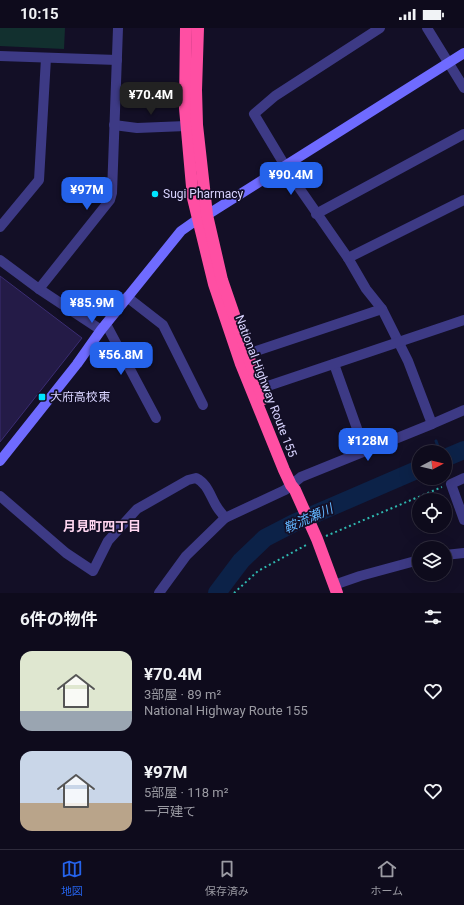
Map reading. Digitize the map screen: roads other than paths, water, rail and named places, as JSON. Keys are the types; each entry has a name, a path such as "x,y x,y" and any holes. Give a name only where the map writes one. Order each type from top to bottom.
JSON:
{"highway":[{"name":"National Highway Route 155","path":"186,28 186,126 193,198 203,217 222,280 294,487"},
{"name":"National Highway Route 155","path":"198,28 196,90 197,125 203,217 214,284 240,364 317,539 336,589"}],"street":[{"path":"39,289 110,200 112,193 118,28"},
{"path":"380,28 275,96 254,114 316,214 348,258 366,289 382,309 408,360 432,424"},
{"path":"427,28 464,88"},
{"path":"0,461 77,364 127,297 181,231 464,52"},
{"path":"0,56 117,60"},
{"path":"0,227 39,180 46,58"},
{"path":"114,125 137,128 186,126"},
{"path":"316,214 464,134"},
{"path":"348,258 464,200"},
{"path":"0,260 39,289 104,327 156,418"},
{"path":"127,297 163,325 203,405"},
{"path":"247,354 382,309"},
{"path":"259,389 464,320"},
{"path":"334,364 365,451"},
{"path":"160,593 186,556 226,518 294,487 301,477 464,410"},
{"path":"0,496 66,553 93,571 108,541 137,509 188,480 196,478 202,481 218,508 226,518"},
{"path":"464,478 451,484 464,520"},
{"path":"452,554 464,553"},
{"path":"336,589 360,576 412,562"}],"waterway":[{"path":"436,441 437,445"},
{"name":"鞍流瀬川","path":"452,455 464,450"},
{"name":"鞍流瀬川","path":"217,593 241,561 265,538 294,523 412,472"}],"place":[{"name":"Sugi Pharmacy","path":"155,194"},
{"name":"大府高校東","path":"42,397"}],"district":[{"name":"月見町四丁目","path":"102,526"}]}
